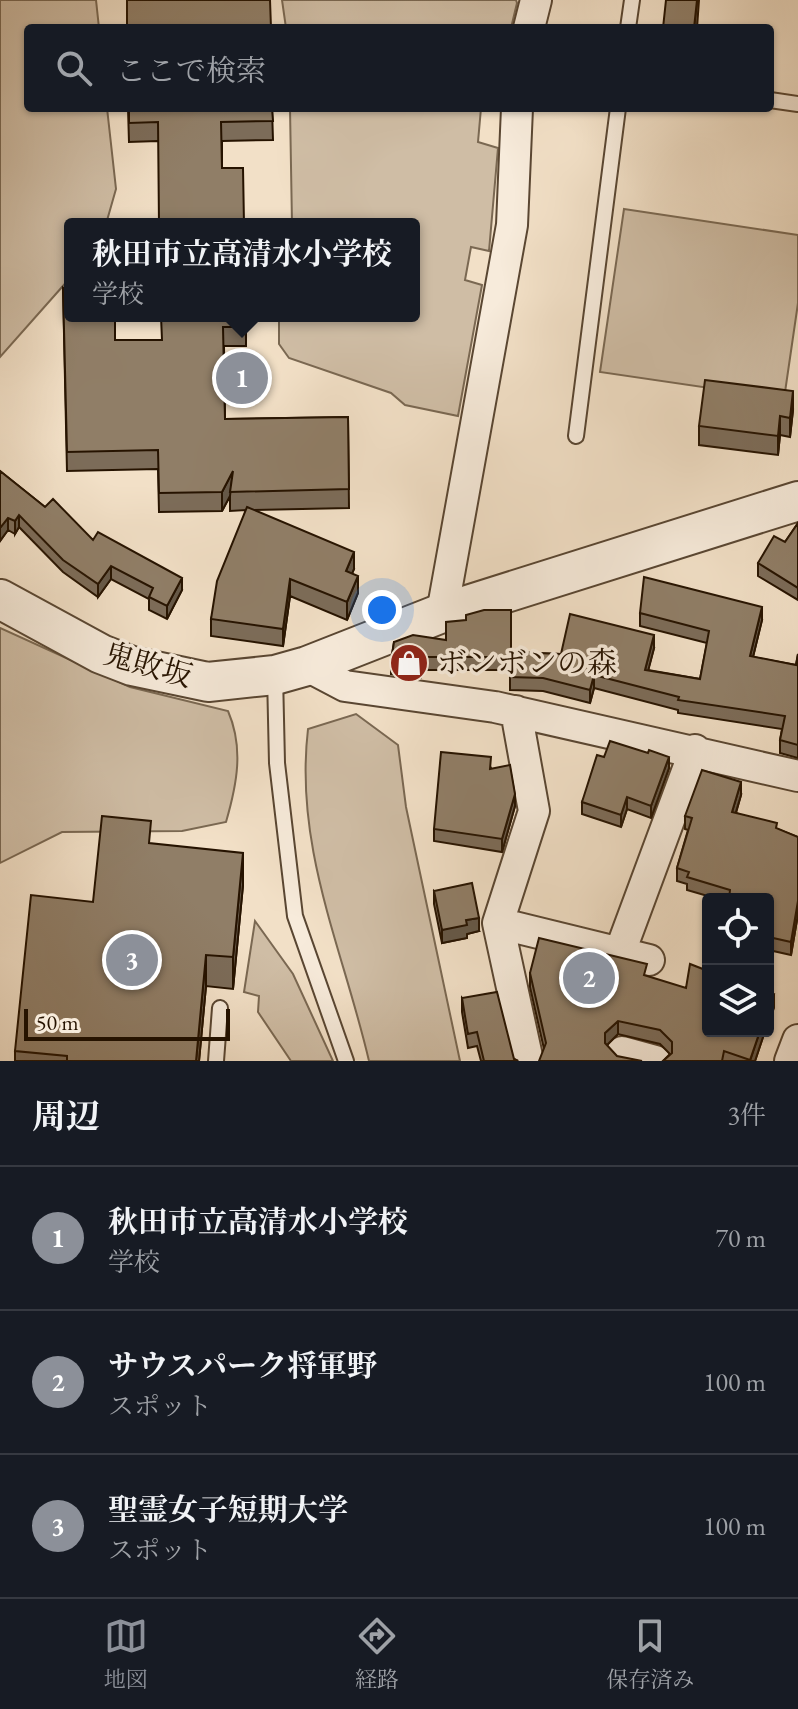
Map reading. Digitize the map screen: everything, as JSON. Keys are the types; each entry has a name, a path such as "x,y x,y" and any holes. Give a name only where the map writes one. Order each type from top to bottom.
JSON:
{"street":[{"path":"530,24 536,0"},
{"path":"442,613 512,225 517,112"},
{"name":"鬼敗坂","path":"0,599 101,654 132,666 208,682 291,671 442,613 798,501"},
{"path":"291,671 345,686 516,711 798,776"},
{"path":"516,711 534,811 498,923 528,1061"},
{"path":"620,952 695,750"},
{"path":"498,923 649,960"},
{"path":"790,1061 798,1040"},
{"path":"622,1052 655,1061"}],"lane":[{"path":"629,24 632,0"},
{"path":"774,101 798,104"},
{"path":"576,436 617,112"},
{"path":"291,671 277,763 295,916 346,1061"},
{"path":"216,1061 220,1008"}],"shaded area":[{"path":"0,0 96,0 99,24 24,24 24,112 107,112 116,189 108,218 64,218 64,285 0,357"},
{"path":"282,0 516,0 517,3 512,24 285,24"},
{"path":"290,112 481,112 478,142 498,148 489,251 471,247 465,280 482,285 458,416 405,405 391,393 289,358 279,344 279,322 420,322 420,218 292,218"},
{"path":"624,209 798,235 798,303 784,399 600,372"},
{"path":"0,628 130,687 228,711 236,739 237,766 226,822 182,831 62,832 0,863"},
{"path":"356,714 398,745 406,807 460,1061 369,1061 314,857 306,773 308,729"},
{"path":"255,921 293,974 333,1061 291,1061 258,1012 259,996 244,992"}],"building":[{"path":"127,0 270,0 271,24 127,24"},
{"path":"666,0 697,0 694,24 663,24"},
{"path":"129,112 272,112 273,121 221,122 222,168 243,168 244,218 159,218 158,122 129,123"},
{"path":"63,288 64,322 115,322 115,340 162,340 161,322 246,322 246,327 223,327 225,419 348,417 349,489 230,492 233,471 222,492 159,493 158,450 67,452"},
{"path":"705,380 793,391 790,418 780,416 778,436 699,426"},
{"path":"0,471 45,507 53,499 93,540 98,532 182,578 167,606 149,597 153,588 111,566 98,584 63,560 19,515 15,521 8,518 0,528"},
{"path":"247,507 354,552 346,571 358,576 347,602 290,579 283,629 211,619 217,581"},
{"path":"798,523 798,588 758,563 774,536 785,542"},
{"path":"644,577 762,607 750,656 796,665 798,654 798,745 780,740 785,716 678,700 679,697 594,675 590,690 543,678 510,677 511,657 423,657 421,666 391,661 394,642 413,635 446,640 446,622 466,620 466,615 484,610 511,610 511,652 561,654 570,614 654,635 645,670 700,679 709,631 640,613"},
{"path":"610,741 669,757 651,806 627,797 621,815 582,802 597,755 604,757"},
{"path":"441,752 491,757 490,769 510,765 515,794 502,839 434,829"},
{"path":"702,770 741,782 732,812 777,823 776,828 798,837 798,901 791,942 774,938 774,893 730,893 730,890 687,877 689,872 677,868 692,818 685,816"},
{"path":"102,816 151,821 149,843 243,853 233,957 206,955 196,1061 67,1061 67,1056 15,1051 31,895 93,902"},
{"path":"472,883 479,918 466,920 467,925 442,930 434,891"},
{"path":"539,938 647,964 644,975 686,988 690,964 702,969 702,1037 758,1037 750,1060 724,1051 722,1061 663,1061 672,1053 672,1042 660,1030 618,1021 605,1033 605,1043 617,1056 642,1061 539,1061 546,1043 530,973"},
{"path":"497,992 514,1059 518,1061 484,1061 477,1032 468,1034 462,998"}],"place":[{"name":"秋田市立高清水小学校","path":"242,378"},
{"name":"ボンボンの森","path":"409,663"},
{"name":"聖霊女子短期大学","path":"132,960"},
{"name":"サウスパーク将軍野","path":"589,978"}]}
